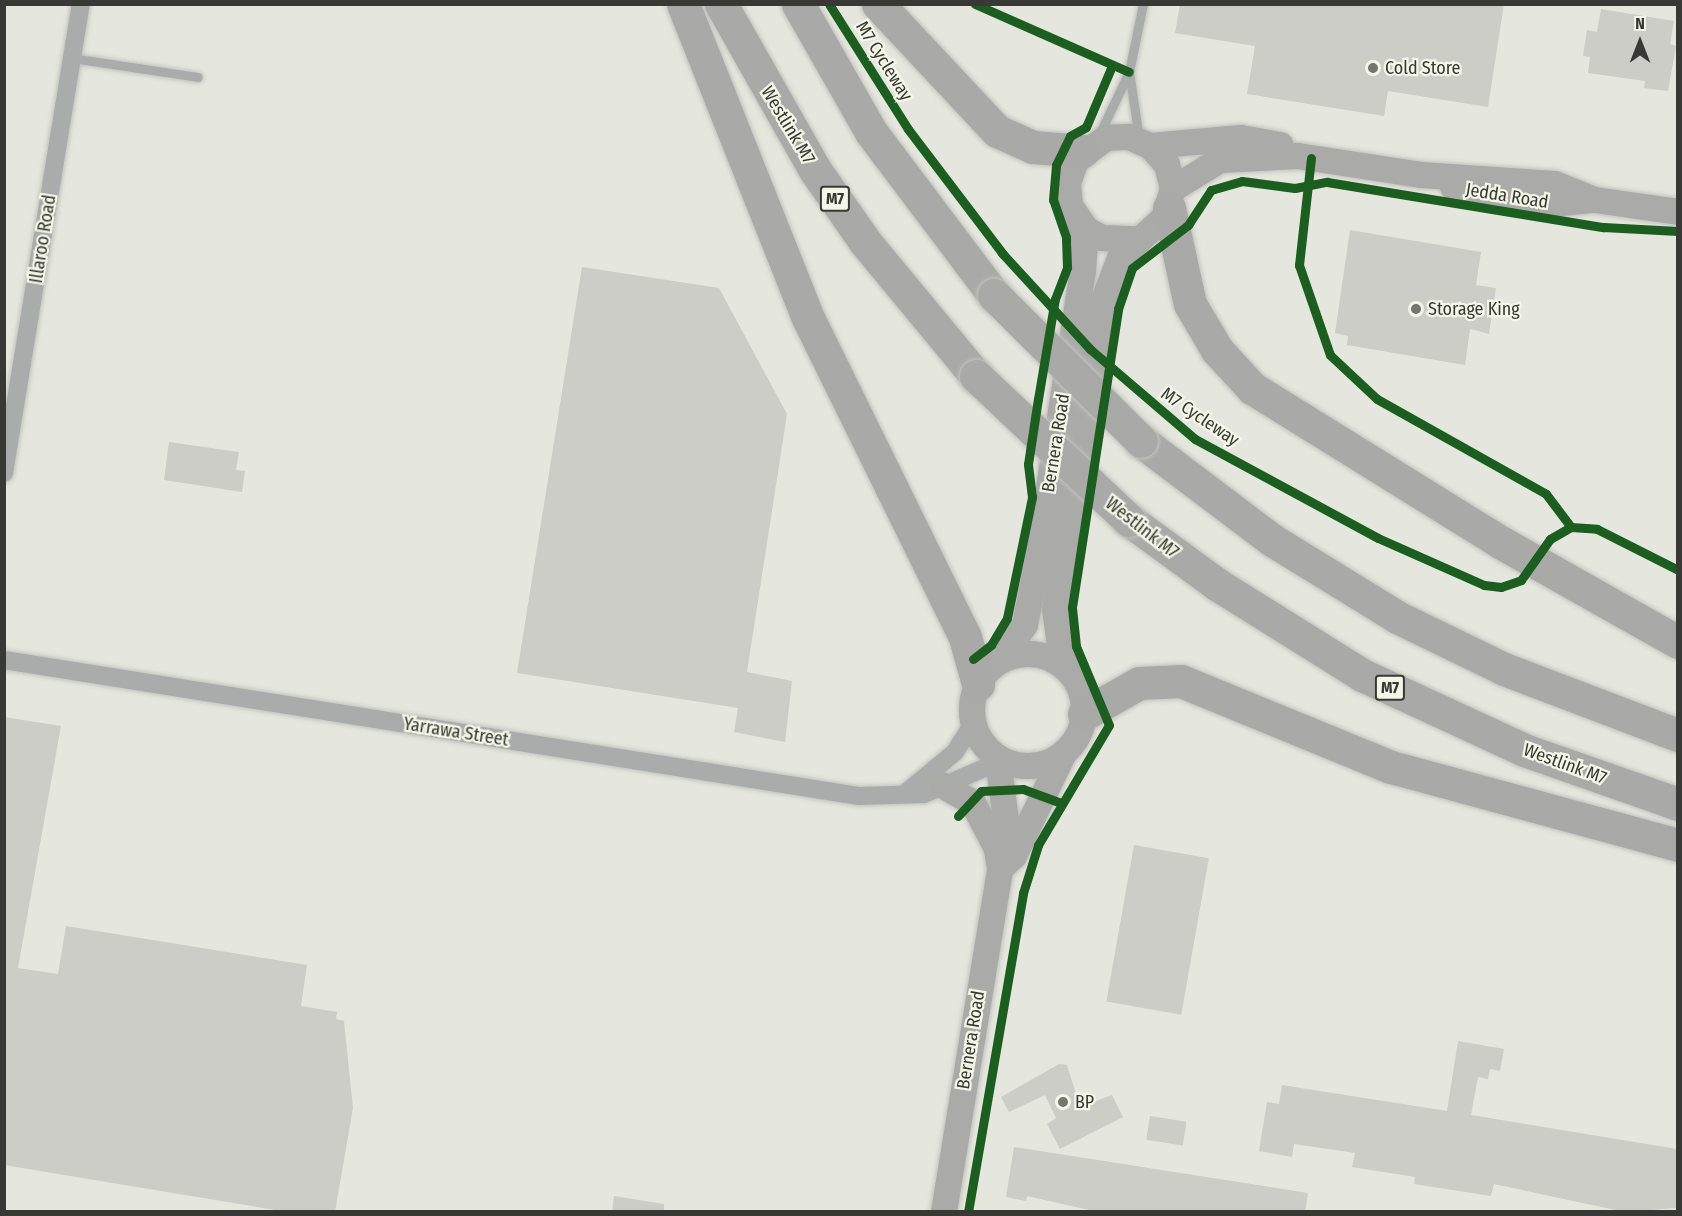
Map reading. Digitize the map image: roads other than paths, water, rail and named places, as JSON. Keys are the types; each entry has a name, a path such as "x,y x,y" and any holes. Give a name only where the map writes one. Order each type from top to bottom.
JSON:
{"highway":[{"path":"683,4 809,320 965,637 988,673"},
{"name":"Westlink M7","path":"721,4 815,170 866,243 976,376 1129,520 1218,585 1362,675 1524,750 1677,804"},
{"path":"798,4 871,132 994,296 1141,441 1272,540 1397,617 1504,669 1677,735"},
{"path":"878,4 997,131 1033,147 1089,147"},
{"path":"1171,199 1190,304 1233,370 1283,409 1502,543 1677,642"},
{"path":"1084,714 1139,683 1181,681 1391,767 1677,845"}],"main road":[{"path":"1118,136 1145,143 1167,165 1171,199 1156,227 1136,239 1102,238 1075,217 1068,183 1089,147 1118,136"},
{"name":"Jedda Road","path":"1145,143 1242,138 1275,141 1298,156"},
{"name":"Jedda Road","path":"1171,199 1220,160 1298,156 1421,175 1465,191 1553,204 1595,200 1673,208"},
{"name":"Bernera Road","path":"988,673 1025,625 1037,564 1083,271 1084,242 1075,217"},
{"name":"Bernera Road","path":"1071,674 1057,636 1057,598 1102,305 1120,258 1136,239"},
{"path":"942,785 973,803 998,859 1014,856 1084,714 1071,674 1044,656 1029,654 988,673 973,723 998,757 1032,766 1064,753"},
{"name":"Bernera Road","path":"944,1212 1007,811 998,757"}],"street":[{"name":"Illaroo Road","path":"4,473 81,4"},
{"name":"Yarrawa Street","path":"4,660 859,796 908,792 924,794 989,766 998,757"},
{"path":"908,792 955,752 973,723"}],"lane":[{"path":"1143,4 1129,72 1145,143"},
{"path":"72,58 198,77"},
{"path":"1089,147 1118,84 1129,72"}],"place":[{"name":"Cold Store","path":"1373,68"},
{"name":"Storage King","path":"1416,309"},
{"name":"BP","path":"1063,1102"}]}
